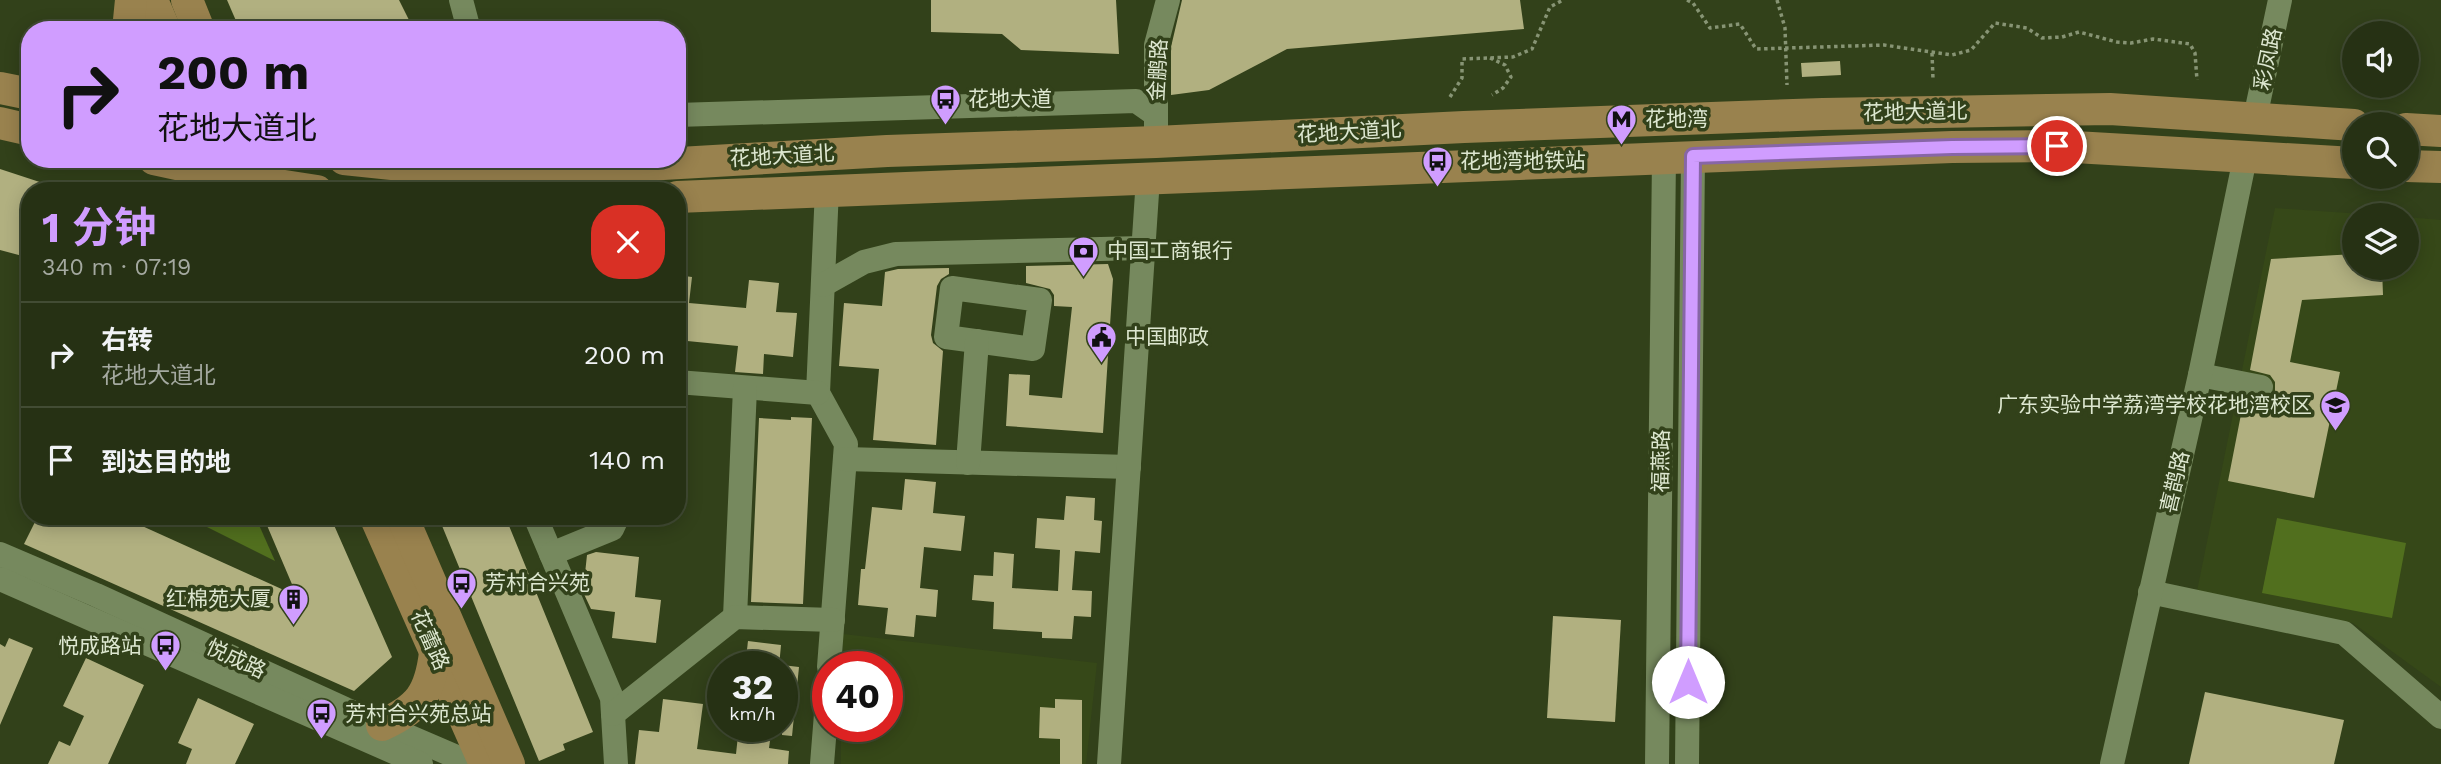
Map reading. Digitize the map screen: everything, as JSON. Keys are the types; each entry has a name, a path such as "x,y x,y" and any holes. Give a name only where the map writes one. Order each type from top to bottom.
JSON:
{"main road":[{"path":"129,21 131,0"},
{"path":"152,0 161,21"},
{"path":"187,0 195,21"},
{"path":"0,88 21,92"},
{"name":"花地大道北","path":"686,162 1156,129 1464,127 1823,114 2110,109 2342,124"},
{"path":"0,123 21,128"},
{"path":"2419,130 2441,131"},
{"name":"花地大道北","path":"686,197 1952,147 2057,146 2342,162"},
{"path":"2419,166 2441,167"},
{"path":"203,168 274,182"},
{"name":"花蕾路","path":"379,525 485,764"},
{"name":"花蕾路","path":"406,525 509,764"},
{"path":"382,724 399,717 417,704 426,692 432,676 435,653"}],"street":[{"path":"461,0 467,21"},
{"name":"金鹏路","path":"1156,129 1156,45 1168,0"},
{"name":"彩凤路","path":"2255,118 2280,0"},
{"path":"686,115 1136,101 1156,129"},
{"name":"福燕路","path":"1657,764 1678,157"},
{"name":"福燕路","path":"1678,157 1688,764"},
{"name":"喜鹊路","path":"2112,764 2200,375 2245,158"},
{"path":"1109,764 1148,178"},
{"path":"827,189 818,393 846,444 830,651"},
{"path":"823,285 864,262 897,254 1143,248"},
{"path":"968,463 977,341"},
{"path":"2200,375 2261,387"},
{"path":"686,383 818,393"},
{"path":"735,617 745,388"},
{"path":"845,459 1129,467"},
{"path":"540,525 612,698 616,764"},
{"path":"551,554 612,530 614,525"},
{"name":"悦成路","path":"0,554 472,764"},
{"name":"悦成路","path":"0,579 421,764"},
{"path":"2150,592 2344,633 2441,717"},
{"path":"613,714 735,617 833,620"},
{"path":"822,764 824,742"}],"path":[{"path":"1450,96 1462,78 1462,59 1513,57 1532,50 1550,7 1563,0"},
{"path":"1687,0 1693,3 1710,28 1740,24 1756,49 1884,45 1952,55 1970,50 1995,23 2027,28 2042,38 2062,37 2079,32 2131,43 2153,39 2190,44 2195,53 2196,80"},
{"path":"1777,0 1785,28 1787,85"},
{"path":"1933,53 1933,79"},
{"path":"1488,57 1505,65 1511,77 1503,88 1492,95"}],"shaded area":[{"name":"广东实验中学荔湾学校花地湾校区","path":"2275,208 2342,213 2342,280 2419,280 2419,218 2441,220 2441,687 2353,623 2196,596"},
{"path":"2277,518 2406,543 2392,618 2262,593"},
{"path":"203,525 259,525 275,561"},
{"path":"843,634 1097,663 1086,764 841,764 841,742 903,742 903,651 843,651"}],"building":[{"path":"227,0 399,0 410,21 236,21"},
{"path":"931,0 1116,0 1119,54 1021,50 1002,34 931,32"},
{"path":"1182,0 1520,0 1524,29 1287,49 1209,90 1171,95 1171,47"},
{"path":"1840,61 1841,75 1802,77 1801,63"},
{"path":"0,169 40,182 21,182 21,256 0,250"},
{"path":"2342,255 2342,280 2382,280 2383,295 2302,300 2290,362 2340,372 2314,498 2228,481 2244,399 2265,401 2272,397 2275,391 2275,382 2270,375 2250,370 2271,259"},
{"path":"1108,264 1113,279 1103,433 1006,426 1009,374 1030,375 1029,395 1062,398 1072,307 1054,306 1054,295 1050,289 1026,283 1026,266"},
{"path":"949,268 949,274 941,279 937,286 931,335 933,343 943,351 936,445 873,440 879,369 839,366 844,303 882,306 885,272 898,269"},
{"path":"686,276 692,277 689,303 746,308 749,280 779,283 776,312 797,313 793,357 764,354 763,374 735,372 738,346 686,341"},
{"path":"791,417 812,418 803,604 751,602 759,418 791,420"},
{"path":"905,479 936,482 933,513 965,516 961,551 924,547 920,588 938,590 936,617 916,615 914,637 885,634 888,608 858,605 861,569 865,569 872,507 902,510"},
{"path":"1066,496 1095,498 1094,520 1102,521 1100,553 1075,551 1072,590 1092,591 1091,617 1074,616 1072,639 1042,638 1042,632 993,629 994,602 972,600 974,575 993,576 994,552 1014,554 1012,588 1058,591 1060,550 1035,548 1037,518 1064,520"},
{"name":"红棉苑大厦","path":"34,525 140,525 297,596 267,525 334,525 392,657 354,691 24,544"},
{"path":"442,525 509,525 593,732 563,744 565,750 539,761"},
{"path":"596,552 639,557 635,597 661,600 656,643 612,638 615,612 591,609 583,592 587,555"},
{"path":"1553,616 1621,620 1615,722 1547,718"},
{"path":"9,638 33,648 0,725 0,644 5,647"},
{"path":"748,641 781,645 780,651 747,651"},
{"path":"86,658 144,685 108,764 48,764 59,741 70,746 84,716 63,706"},
{"path":"2205,692 2344,720 2334,764 2189,764"},
{"path":"198,698 254,724 235,764 186,764 192,749 178,743"},
{"path":"663,699 703,704 697,749 736,754 737,742 770,742 769,748 789,751 788,764 635,764 639,730 659,732"},
{"path":"1055,699 1082,700 1082,764 1060,764 1060,739 1039,738 1040,707 1055,708"}],"place":[{"name":"花地大道","path":"945,126"},
{"name":"花地湾","path":"1622,146"},
{"name":"花地湾地铁站","path":"1437,188"},
{"name":"中国工商银行","path":"1084,278"},
{"name":"中国邮政","path":"1102,364"},
{"name":"广东实验中学荔湾学校花地湾校区","path":"2335,432"},
{"name":"芳村合兴苑","path":"462,610"},
{"name":"红棉苑大厦","path":"294,626"},
{"name":"悦成路站","path":"165,673"},
{"name":"芳村合兴苑总站","path":"322,741"}],"route":[{"path":"1688,682 1693,156 2057,146"}]}
